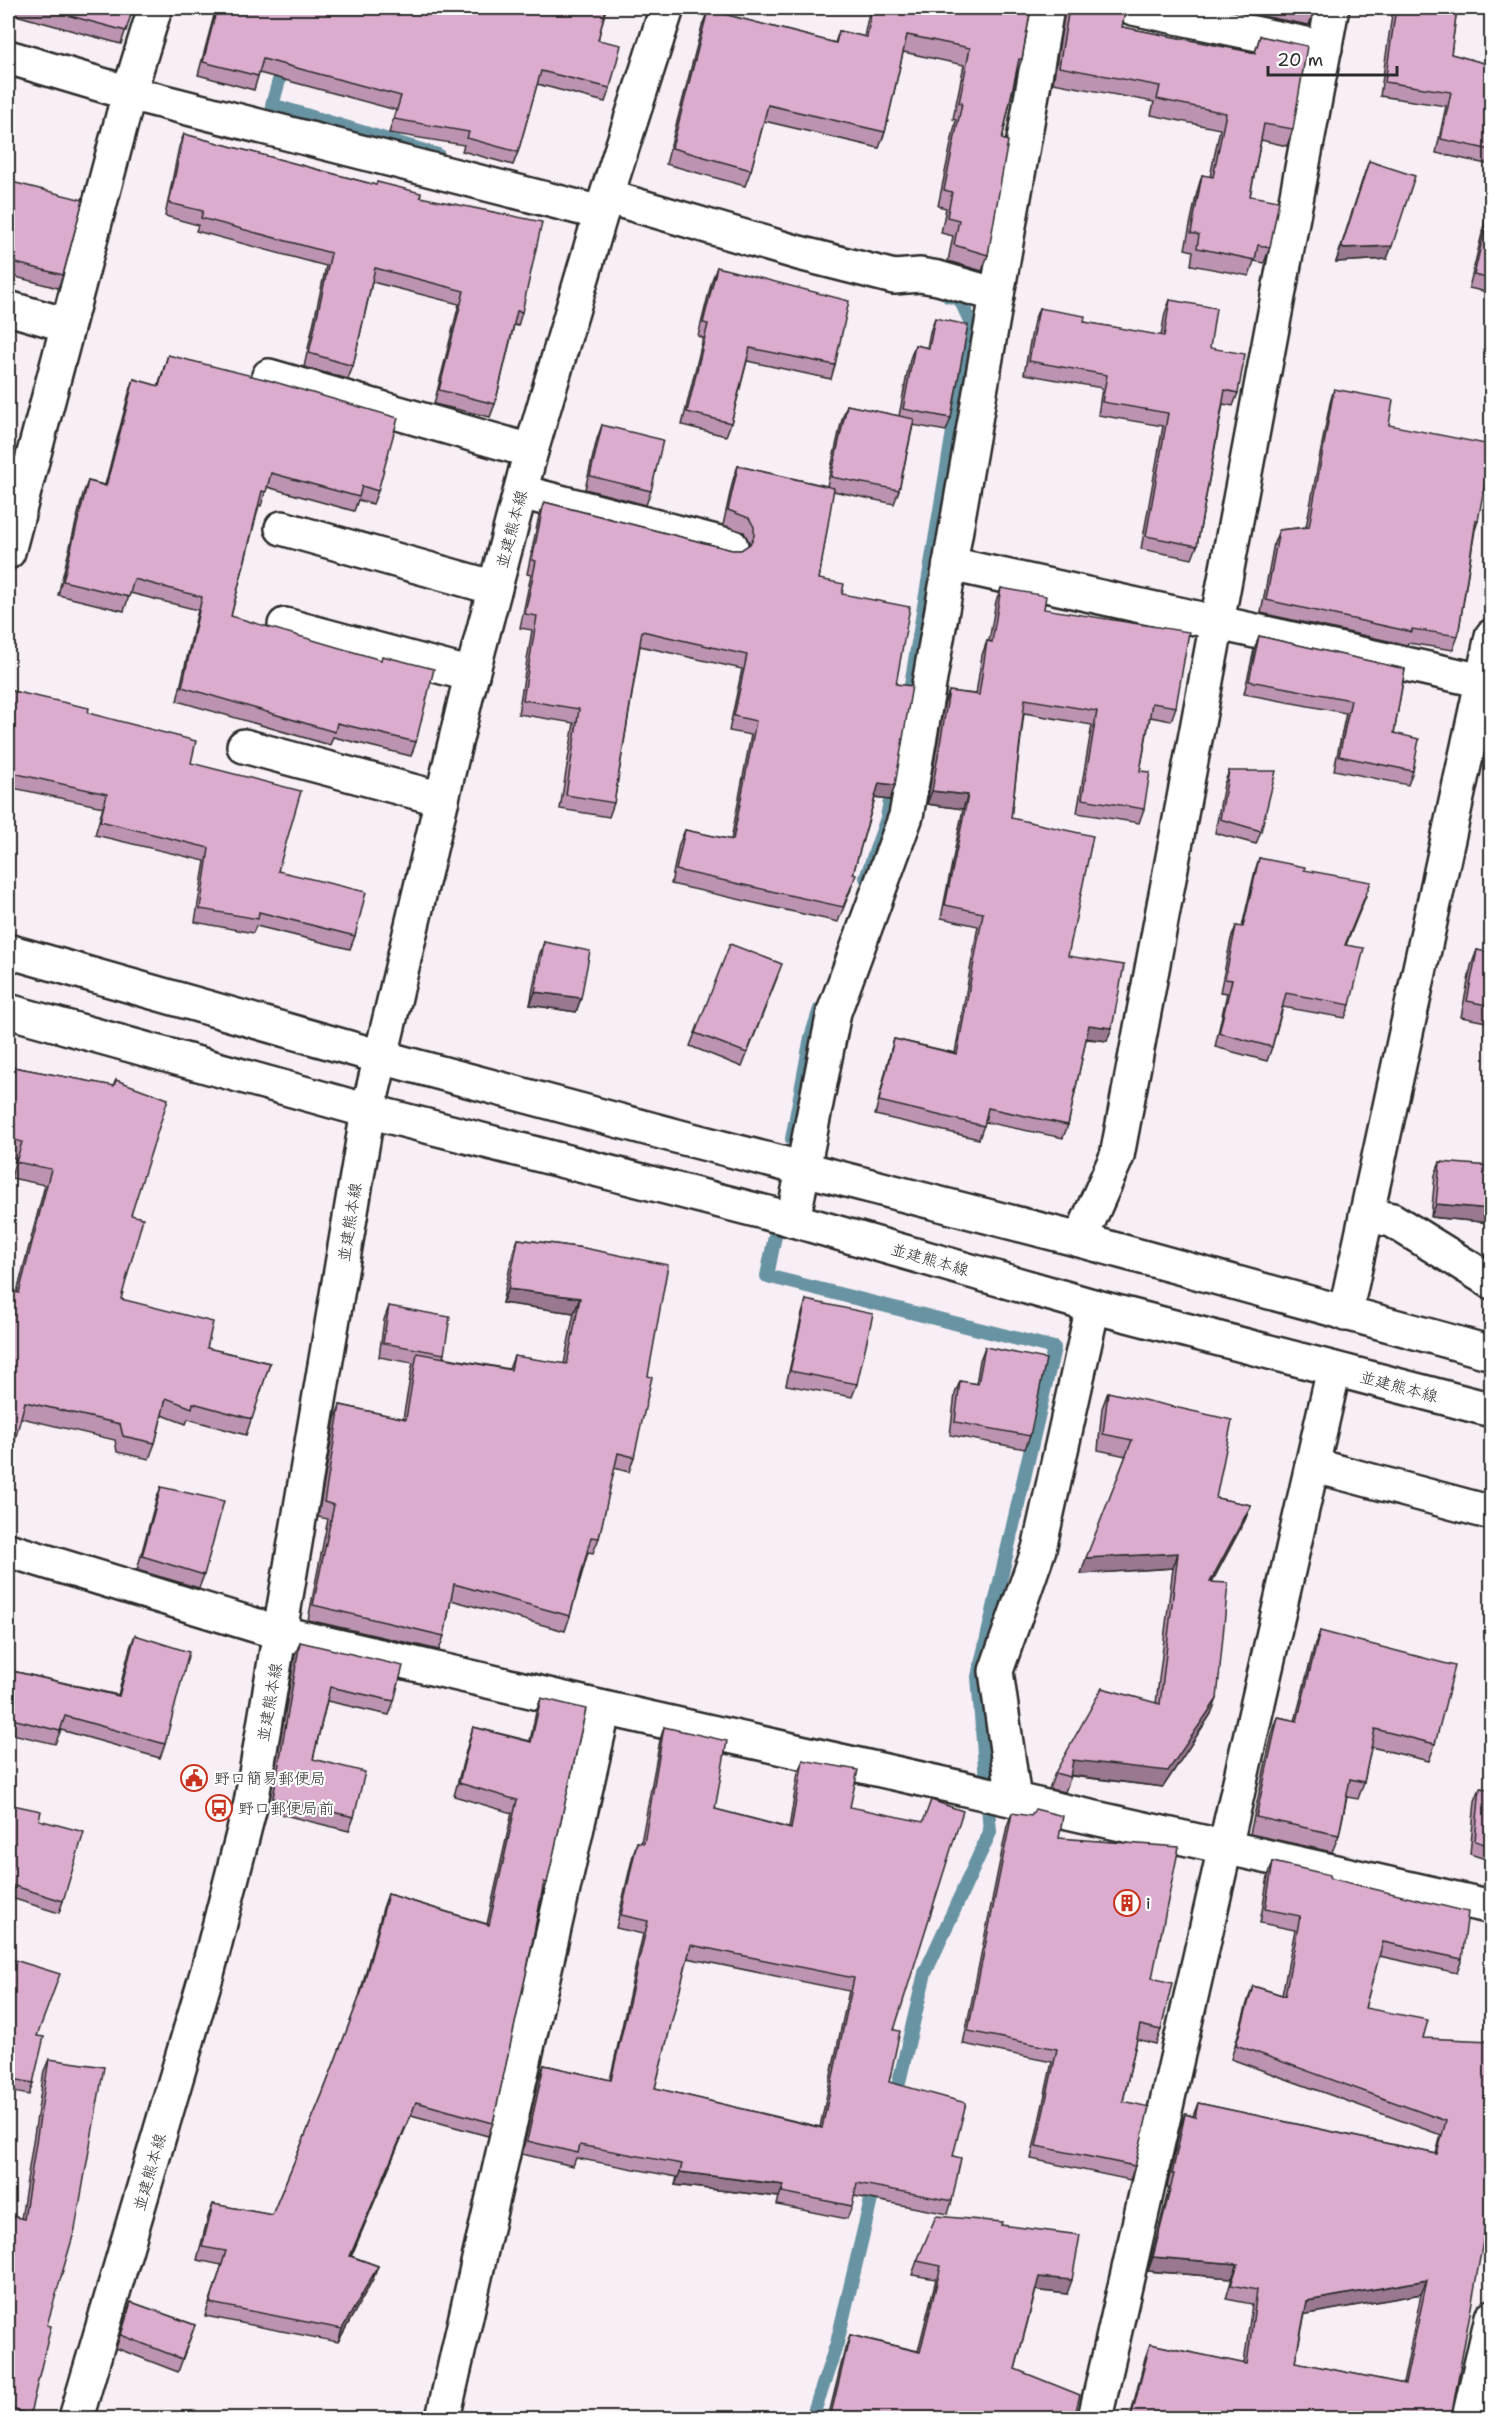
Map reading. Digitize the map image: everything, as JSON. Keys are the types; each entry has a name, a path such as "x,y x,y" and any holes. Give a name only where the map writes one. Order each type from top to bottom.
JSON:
{"street":[{"path":"8,552 19,464 67,325 154,8"},
{"name":"並建熊本線","path":"76,2418 208,1970 251,1803 368,1111 472,675 531,451 604,206 667,8"},
{"path":"793,1220 834,1012 906,816 1047,8"},
{"path":"1133,8 1325,48"},
{"path":"1080,1240 1117,1156 1332,8"},
{"path":"8,57 129,93 894,277 920,275 938,278 997,295"},
{"path":"8,308 67,325"},
{"path":"269,376 531,451"},
{"path":"521,492 731,546"},
{"path":"282,528 495,588"},
{"path":"950,564 1486,682"},
{"path":"285,625 472,675"},
{"path":"1346,1314 1366,1215 1486,682 1491,636"},
{"path":"244,746 442,799"},
{"path":"8,951 381,1057 1080,1240 1491,1353"},
{"name":"並建熊本線","path":"8,1011 368,1111 793,1220 1093,1306 1491,1410"},
{"path":"1366,1215 1392,1220 1491,1282"},
{"path":"1014,1800 996,1671 1039,1549 1093,1306"},
{"path":"1095,2418 1334,1369"},
{"path":"1312,1465 1491,1513"},
{"path":"8,1550 281,1633 604,1708 1491,1907"},
{"path":"443,2418 604,1708"},
{"path":"1469,2418 1491,2317"}],"building":[{"path":"41,8 133,8 126,31"},
{"path":"217,8 606,8 598,40 621,45 610,88 541,71 518,152 467,138 469,132 394,119 401,96 263,59 258,76 203,62"},
{"path":"872,8 1031,8 1022,59 1019,59 1002,139 1008,141 988,255 954,245 959,220 947,217 952,192 944,190 962,103 959,103 970,48 907,35 885,132 768,105 751,170 672,148 708,10 836,43 839,31 867,37"},
{"path":"1069,8 1126,8 1122,27 1255,53 1260,36 1307,46 1293,129 1264,124 1250,196 1279,201 1270,247 1258,245 1255,260 1197,248 1199,235 1191,233 1202,175 1213,177 1226,113 1157,99 1160,86 1059,67"},
{"path":"1396,8 1457,8 1451,54 1491,65 1491,150 1441,139 1451,92 1385,82"},
{"path":"184,134 376,185 377,182 421,193 420,197 542,222 522,312 517,311 495,404 439,390 464,291 375,268 353,366 309,353 331,253 201,218 203,211 169,203"},
{"path":"1369,161 1415,176 1392,246 1341,248"},
{"path":"8,181 83,200 63,275 8,261"},
{"path":"1491,203 1491,279 1474,275"},
{"path":"717,267 849,301 835,365 750,348 731,423 687,412 708,324 703,323"},
{"path":"1170,300 1216,308 1210,348 1245,354 1238,393 1225,390 1197,546 1146,536 1168,413 1102,402 1107,375 1029,361 1039,308 1085,316 1084,322 1164,336"},
{"path":"8,313 15,315 8,345"},
{"path":"935,318 968,325 951,418 903,409 915,345 929,348"},
{"path":"168,355 268,380 398,418 378,491 362,486 359,497 271,473 266,492 262,491 231,616 381,660 382,656 434,669 416,742 337,723 335,732 182,687 202,597 134,579 129,597 63,581 88,481 106,486 134,379 159,386"},
{"path":"1334,389 1393,400 1389,425 1491,445 1478,521 1476,520 1458,636 1412,629 1412,632 1266,600 1279,530 1309,527"},
{"path":"847,405 914,419 899,490 831,477"},
{"path":"602,425 663,440 651,491 590,476"},
{"path":"738,466 834,488 819,579 844,584 842,594 910,607 896,684 912,686 895,785 879,783 853,874 856,875 843,907 676,870 685,830 733,840 756,721 734,716 747,655 642,631 614,803 566,795 579,709 523,700 537,616 525,614 536,561 532,560 544,502 732,550 741,550 750,544 754,536 754,527 749,518 728,510"},
{"path":"1001,588 1046,596 1044,609 1189,632 1176,707 1152,703 1140,771 1150,772 1144,809 1082,799 1097,711 1025,699 1011,818 1093,836 1068,956 1124,965 1112,1028 1089,1025 1068,1125 988,1108 984,1126 879,1101 894,1039 957,1054 983,913 945,905 968,795 932,791 949,691 979,695 987,641 992,642"},
{"path":"1259,636 1405,669 1394,733 1419,739 1413,771 1339,756 1351,700 1249,681"},
{"path":"8,690 89,708 88,713 196,741 191,763 301,791 278,871 366,892 355,936 259,912 258,919 200,909 209,848 100,821 107,794 8,772"},
{"path":"1229,771 1276,771 1261,831 1220,819"},
{"path":"1259,858 1305,867 1304,870 1371,882 1345,945 1364,948 1350,1005 1286,993 1272,1047 1219,1033 1232,980 1225,979 1236,926 1243,927"},
{"path":"544,942 590,951 581,998 535,992"},
{"path":"730,944 782,964 747,1053 695,1033"},
{"path":"1477,950 1491,953 1491,1006 1467,1001"},
{"path":"8,1066 114,1086 116,1080 168,1099 131,1215 143,1218 121,1299 213,1322 207,1348 270,1363 252,1419 193,1403 192,1408 166,1398 155,1443 123,1436 120,1424 25,1402 8,1467 8,1290 19,1293 51,1169 16,1162 22,1142 8,1138"},
{"path":"1440,1162 1490,1166 1491,1209 1436,1204"},
{"path":"518,1239 584,1248 668,1265 648,1376 652,1377 634,1457 618,1453 599,1538 591,1537 570,1616 454,1584 444,1636 313,1605 334,1505 324,1502 340,1405 406,1419 417,1353 511,1370 514,1356 567,1364 580,1298 508,1289"},
{"path":"806,1300 873,1314 857,1384 790,1371"},
{"path":"389,1306 450,1317 444,1354 383,1343"},
{"path":"985,1347 1046,1359 1030,1436 955,1422 960,1381 978,1384"},
{"path":"1108,1392 1232,1420 1216,1498 1251,1505 1210,1582 1228,1583 1217,1699 1168,1771 1073,1760 1070,1777 1055,1773 1102,1688 1160,1704 1178,1553 1086,1558 1132,1440 1103,1434"},
{"path":"161,1487 224,1501 204,1575 142,1556"},
{"path":"1320,1631 1455,1666 1435,1744 1375,1729 1364,1782 1350,1779 1339,1835 1256,1817 1278,1717 1297,1721"},
{"path":"135,1635 189,1652 165,1744 65,1716 60,1731 8,1718 8,1670 119,1696"},
{"path":"300,1642 403,1666 394,1701 330,1687 313,1759 365,1772 354,1817 273,1798"},
{"path":"541,1698 586,1709 547,1883 544,1882 493,2123 416,2102 350,2256 378,2266 342,2329 210,2303 226,2251 202,2247 213,2204 272,2215 322,2095 362,1990 388,1894 489,1925 517,1800 459,1783 473,1727 531,1742"},
{"path":"664,1727 727,1741 715,1809 791,1829 803,1760 858,1770 850,1807 923,1822 931,1800 963,1811 894,2030 900,2031 889,2082 966,2103 953,2156 961,2158 952,2201 857,2183 852,2206 782,2192 784,2185 680,2172 682,2164 580,2145 578,2153 527,2141 544,2065 611,2080 648,1921 621,1915 637,1842 644,1843","holes":["691,1945 854,1978 822,2128 655,2088"]},
{"path":"1480,1788 1491,1790 1491,1846 1475,1841"},
{"path":"8,1804 41,1811 39,1820 84,1832 63,1901 8,1884"},
{"path":"1035,1809 1063,1816 1059,1838 1179,1847 1152,1978 1172,1983 1161,2030 1140,2025 1123,2101 1149,2107 1135,2166 1036,2146 1057,2049 968,2031 1012,1813 1031,1816"},
{"path":"1273,1862 1468,1912 1462,1959 1383,1942 1365,2008 1428,2020 1423,2038 1491,2041 1491,2143 1486,2171 1491,2172 1491,2197 1451,2418 1131,2418 1150,2344 1247,2364 1257,2290 1231,2285 1238,2264 1153,2257 1174,2174 1172,2174 1185,2114 1195,2117 1198,2103 1437,2154 1446,2121 1236,2045 1253,1986 1285,1996 1300,1916 1265,1909","holes":["1427,2280 1405,2384 1295,2362 1307,2301"]},
{"path":"8,1958 60,1974 37,2036 44,2037 33,2083 8,2078"},
{"path":"49,2059 104,2067 75,2229 47,2325 51,2326 30,2414 8,2408 8,2215 24,2219"},
{"path":"936,2216 1002,2222 1001,2225 1080,2235 1072,2280 1039,2277 1015,2369 1080,2395 1074,2418 830,2418 850,2335 920,2352 941,2266 917,2261"},
{"path":"131,2302 195,2325 182,2359 121,2335"}],"waterway":[{"path":"284,63 272,105 438,155"},
{"path":"908,703 971,323 960,299 948,296"},
{"path":"866,878 887,818 894,778"},
{"path":"792,1139 811,1037 820,1009"},
{"path":"779,1216 767,1276 1054,1348 978,1677 990,1832 925,1973 894,2103"},
{"path":"812,2418 837,2343 875,2183"}],"place":[{"name":"野口簡易郵便局","path":"194,1778"},
{"name":"野口郵便局前","path":"219,1808"},
{"name":"i","path":"1127,1903"}]}
